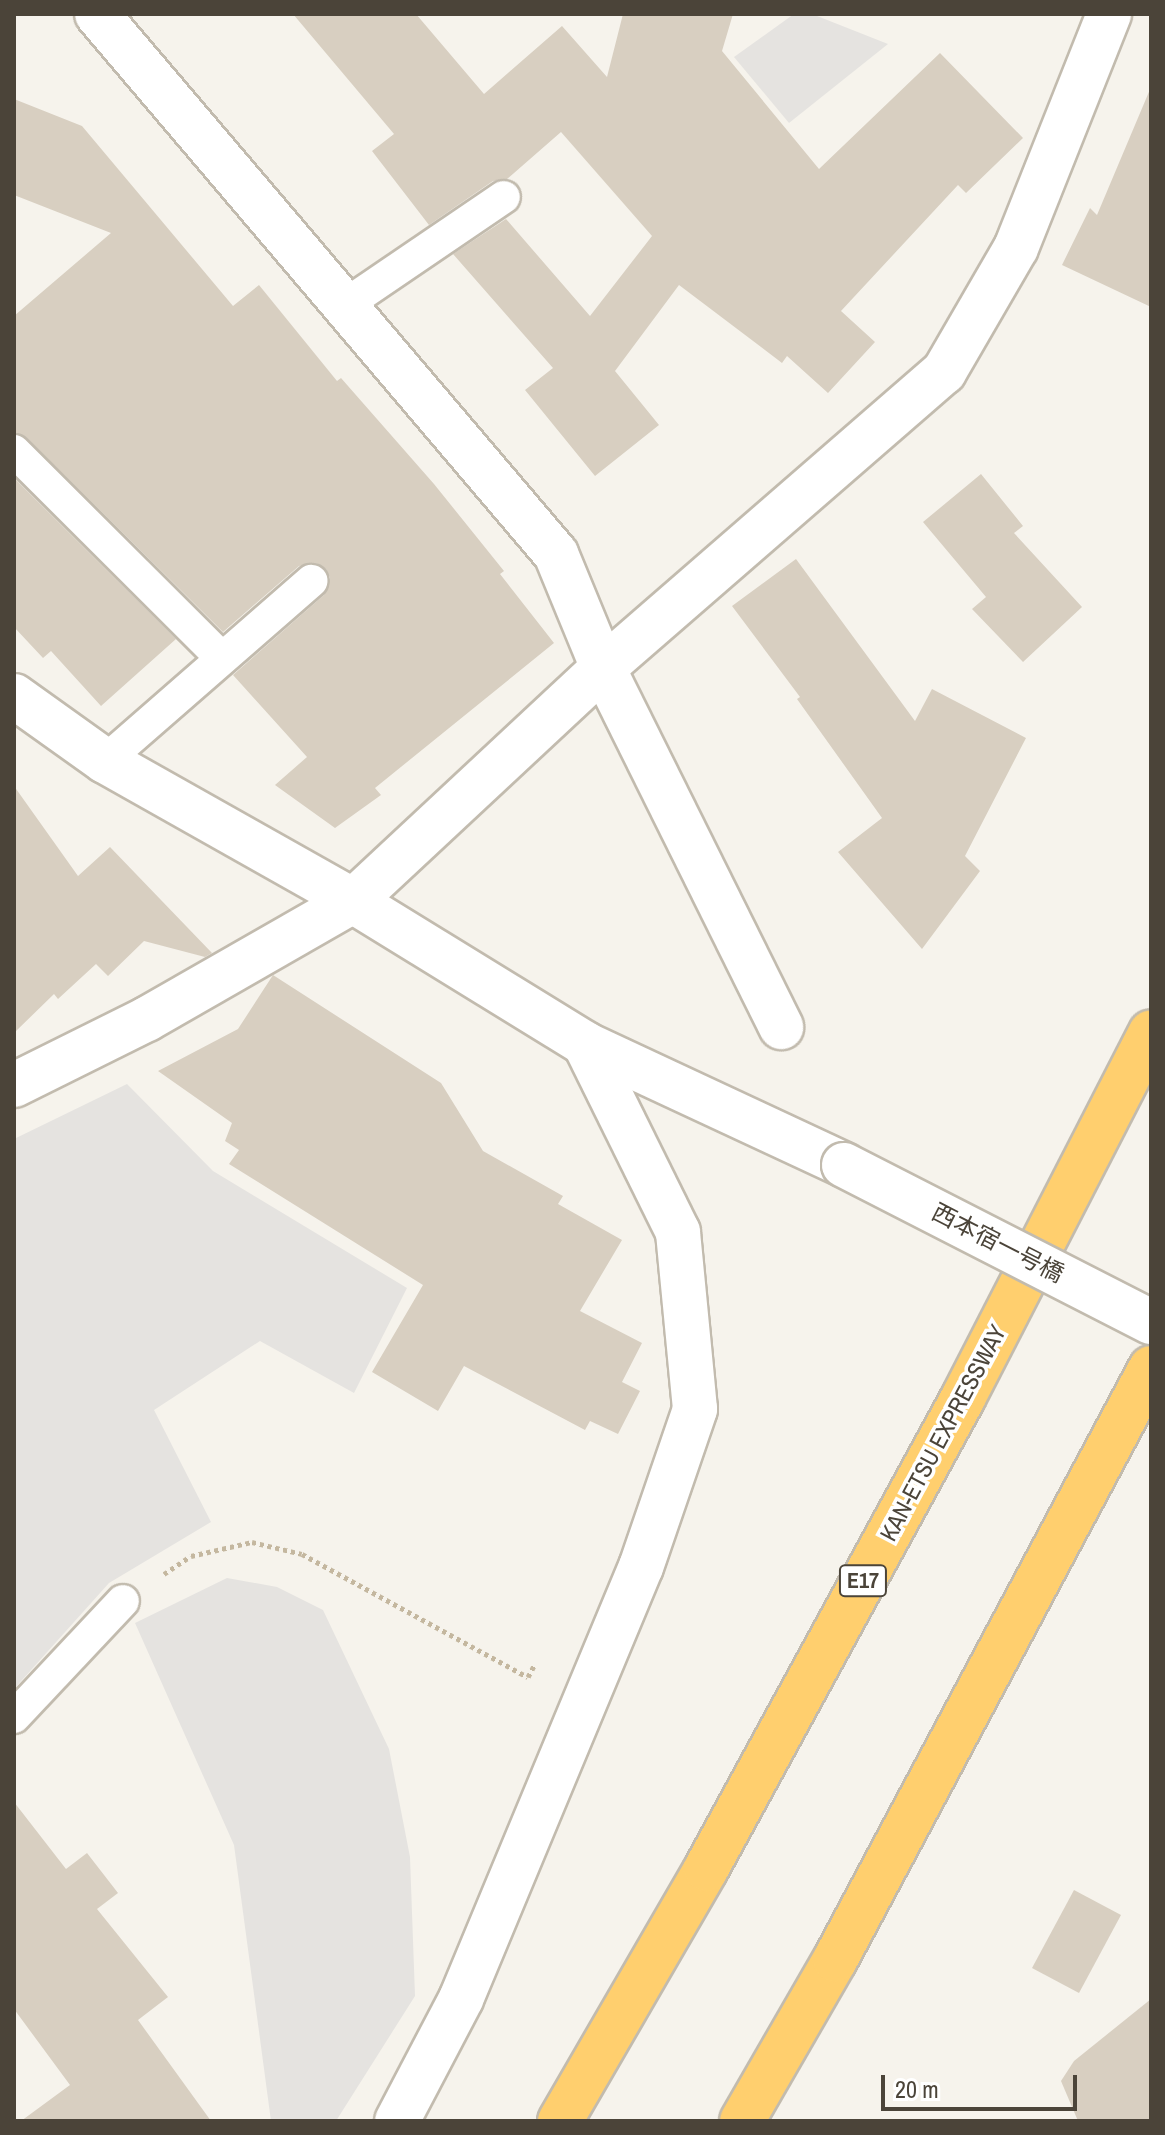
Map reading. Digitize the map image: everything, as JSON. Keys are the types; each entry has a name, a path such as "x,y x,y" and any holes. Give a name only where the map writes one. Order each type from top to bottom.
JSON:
{"highway":[{"name":"KAN-ETSU EXPRESSWAY","path":"560,2121 706,1869 963,1398 1151,1032"},
{"path":"742,2121 850,1933 1151,1368"}],"street":[{"path":"97,14 556,554 603,668 781,1027"},
{"path":"14,1085 147,1019 353,901 603,668 944,372 1016,248 1109,14"},
{"name":"西本宿一号橋","path":"14,696 105,761 353,901 585,1044 844,1165 1151,1322"},
{"path":"397,2121 461,1999 641,1567 695,1409 678,1232 585,1044"}],"lane":[{"path":"345,305 504,197"},
{"path":"14,451 222,658"},
{"path":"105,761 311,581"},
{"path":"14,1717 123,1601"}],"path":[{"path":"123,1601 191,1556 252,1542 302,1554 528,1677 543,1651"}],"shaded area":[{"path":"794,14 812,14 888,44 789,123 734,57"},
{"path":"127,1084 213,1171 407,1288 354,1393 260,1341 154,1410 211,1522 109,1583 14,1689 14,1139"},
{"path":"227,1578 277,1587 323,1610 389,1749 410,1857 415,1996 336,2121 271,2121 234,1845 135,1623"}],"building":[{"path":"293,14 416,14 484,94 562,26 607,77 623,14 733,14 722,51 819,169 940,53 1023,138 966,193 958,185 841,311 875,342 828,393 787,356 782,363 679,285 615,371 659,425 595,476 525,390 553,368 453,254 506,219 590,316 652,236 561,132 507,179 493,181 429,225 372,151 394,134"},
{"path":"1151,87 1151,307 1062,265 1090,208 1097,215"},
{"path":"14,99 82,126 233,306 259,285 337,381 341,378 434,484 504,571 500,574 554,643 375,788 381,795 335,828 275,785 307,757 233,675 324,595 330,578 326,569 316,563 299,566 223,632 27,438 14,433 14,316 111,233 14,195"},
{"path":"981,474 1023,526 1014,533 1082,607 1023,662 972,609 986,597 923,522"},
{"path":"14,478 176,639 101,706 51,651 43,658 14,627"},
{"path":"796,559 915,721 932,689 1026,738 965,856 980,871 922,949 838,852 882,818 797,699 800,697 732,606"},
{"path":"14,786 78,876 110,847 212,953 205,957 144,941 108,976 96,964 58,999 54,994 14,1033"},
{"path":"273,975 441,1083 483,1151 563,1196 558,1204 622,1240 580,1311 642,1343 622,1382 640,1391 618,1434 590,1421 585,1430 464,1366 438,1411 372,1372 423,1285 229,1164 239,1150 225,1141 232,1123 158,1071 238,1029"},
{"path":"14,1802 66,1869 87,1853 118,1893 97,1909 168,1997 138,2020 211,2121 21,2121 70,2085 14,2009"},
{"path":"1074,1890 1121,1915 1079,1993 1032,1968"},
{"path":"1151,1999 1151,2121 1078,2121 1061,2081 1074,2061"}]}
